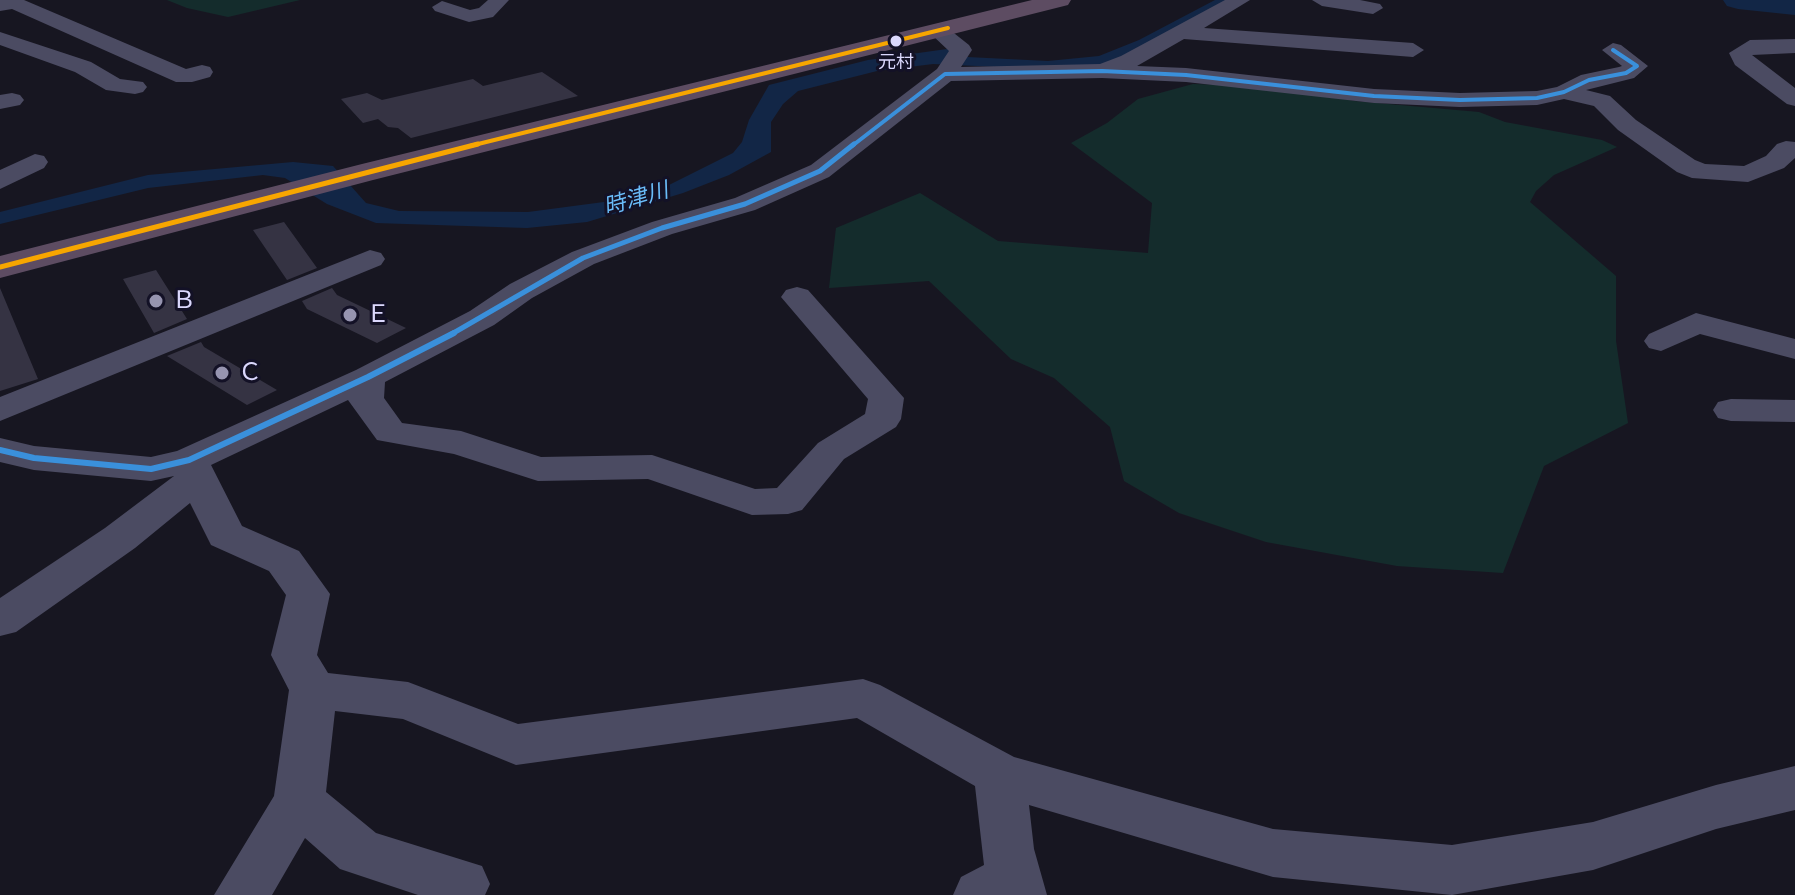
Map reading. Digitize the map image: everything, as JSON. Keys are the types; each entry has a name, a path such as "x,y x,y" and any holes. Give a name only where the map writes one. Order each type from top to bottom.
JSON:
{"highway":[{"path":"0,267 362,173 1060,0"}],"street":[{"path":"442,7 469,16 486,13 499,0"},
{"path":"1102,71 1129,61 1240,0"},
{"path":"1322,0 1373,8"},
{"path":"0,5 14,3 184,77 202,72"},
{"path":"938,30 953,62"},
{"path":"1182,33 1413,50"},
{"path":"0,38 83,67 114,85 135,87"},
{"path":"1795,46 1750,47 1740,53 1743,60 1795,99"},
{"path":"0,620 120,538 194,469 482,318 521,291 583,258 662,228 745,204 820,171 953,62 1186,75 1374,96 1460,100 1537,98 1564,92 1589,80 1626,73 1637,66 1613,50"},
{"path":"1564,92 1602,101 1651,142 1686,166 1701,172 1748,174 1775,162 1786,149 1795,150"},
{"path":"0,181 35,162"},
{"path":"0,410 370,259"},
{"path":"368,377 366,399 390,432 461,443 538,469 652,467 752,502 788,501 831,451 883,419 886,398 797,297"},
{"path":"1661,341 1691,318 1795,349"},
{"path":"1731,410 1795,411"},
{"path":"0,450 34,458 151,469 194,469"},
{"path":"194,469 226,535 284,561 308,594 294,655 313,690 299,801 242,895"},
{"path":"313,690 408,701 516,745 863,698 1000,775 1273,853 1452,870 1593,846 1716,807 1795,788"},
{"path":"1000,775 1007,849 1005,889"},
{"path":"299,801 359,852 462,884 454,895"}],"green space":[{"path":"167,0 300,0 228,17"},
{"path":"1193,84 1279,87 1354,101 1479,112 1505,122 1602,140 1617,147 1554,175 1536,191 1530,202 1616,276 1616,341 1628,423 1544,466 1503,573 1397,566 1266,542 1179,513 1124,481 1110,427 1054,378 1011,359 929,281 829,288 836,228 920,193 998,241 1148,253 1152,203 1071,143 1107,123 1138,99"}],"water":[{"name":"時津川","path":"1215,0 1233,0 1112,63 1066,70 933,64 877,71 798,91 783,104 771,122 771,152 729,175 683,193 587,222 527,228 376,223 327,204 285,178 263,175 148,188 0,224 0,212 148,175 293,162 333,166 366,203 399,211 528,212 619,200 669,185 733,153 742,142 749,120 769,85 868,60 947,49 967,57 1048,61 1099,56 1139,40"}],"building":[{"path":"542,72 578,96 411,138 378,119 363,123 341,99 367,93 382,100 473,79 483,86"},
{"path":"284,222 317,268 287,280 253,230"},
{"name":"Ｂ","path":"156,270 187,319 154,333 123,279"},
{"path":"0,288 38,379 0,391"},
{"name":"Ｅ","path":"332,288 337,295 406,328 377,343 307,309 302,301"},
{"name":"Ｃ","path":"201,342 204,347 277,390 247,405 167,356"}],"waterway":[{"name":"時津川","path":"1738,0 1795,6"}],"transit line":[{"path":"0,267 362,173 948,28"},
{"path":"0,450 34,458 151,469 189,460 368,377 482,318 521,291 583,258 662,228 745,204 820,171 945,74 1102,71 1186,75 1374,96 1460,100 1537,98 1564,92 1589,80 1626,73 1637,66 1613,50"}],"place":[{"name":"元村","path":"896,41"},
{"name":"Ｂ","path":"156,301"},
{"name":"Ｅ","path":"350,315"},
{"name":"Ｃ","path":"222,373"}]}
